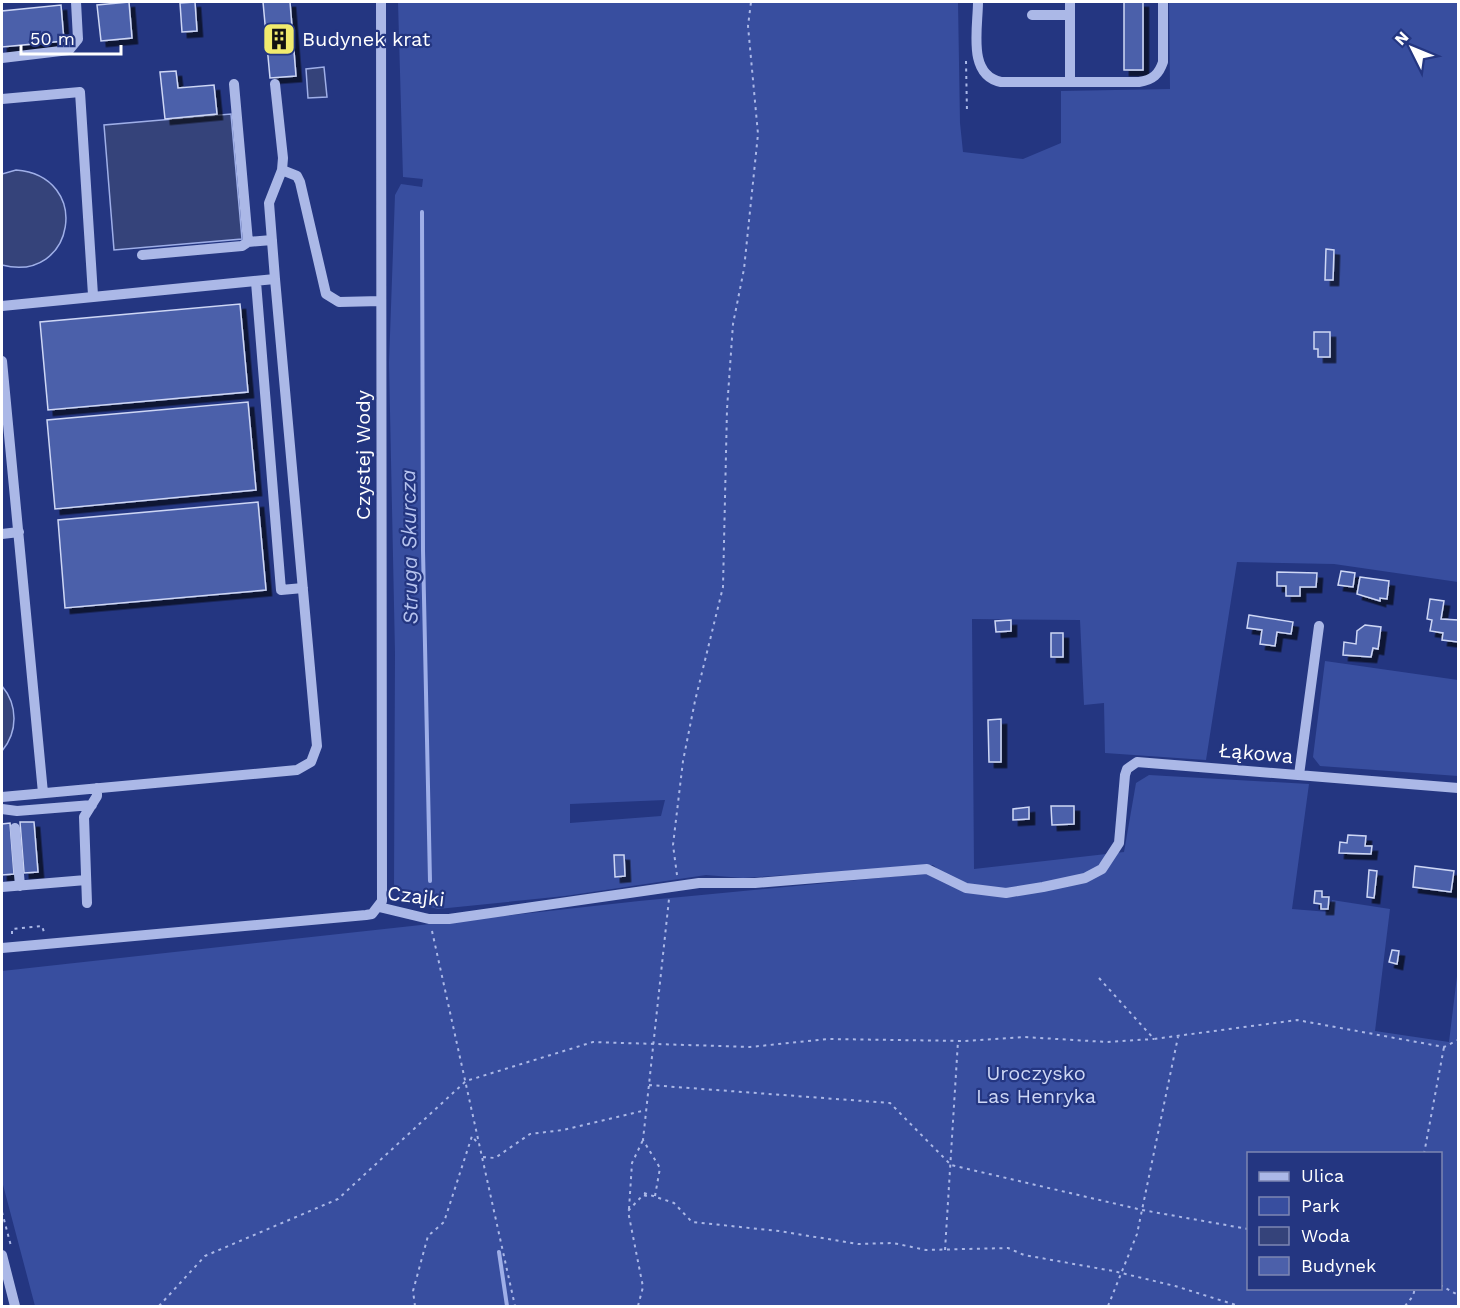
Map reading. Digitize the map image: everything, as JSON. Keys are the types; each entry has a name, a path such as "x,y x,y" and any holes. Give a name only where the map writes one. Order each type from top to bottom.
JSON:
{"street":[{"path":"2,58 69,50 78,39 76,2"},
{"name":"Czystej Wody","path":"379,907 383,895 381,2"},
{"path":"978,2 978,60 986,76 1001,82 1140,82 1155,76 1163,62 1163,2"},
{"path":"1070,2 1070,81"},
{"path":"1032,15 1070,15"},
{"path":"234,84 248,242"},
{"path":"2,797 297,770 311,762 317,746 269,203 282,170 275,84"},
{"path":"2,99 80,92 93,296"},
{"path":"282,170 297,176 300,182 326,294 339,302 381,301"},
{"path":"142,255 242,246 248,242 272,240"},
{"path":"2,306 275,279"},
{"path":"256,282 281,590 303,588"},
{"path":"2,361 43,793"},
{"path":"265,395 286,393"},
{"path":"273,493 294,490"},
{"path":"2,534 20,532"},
{"path":"1299,775 1319,626"},
{"name":"Łąkowa","path":"1119,843 1125,775 1127,769 1137,762 1458,788"},
{"path":"87,903 84,817 97,796 97,788"},
{"path":"2,809 17,811 92,805"},
{"path":"15,828 20,886"},
{"name":"Czajki","path":"2,948 366,915 379,907 429,919 526,909 674,886 927,870 966,888 1006,893 1085,878 1102,869 1119,843"},
{"path":"2,887 86,880"},
{"path":"2,1255 15,1306"}],"path":[{"path":"638,1306 643,1287 628,1211 632,1163 643,1140 674,886 673,845 683,761 694,701 723,586 727,409 733,324 744,269 758,134 748,26 751,2"},
{"path":"429,919 515,1306"},
{"path":"1099,978 1155,1039"},
{"path":"159,1306 205,1256 338,1198 466,1081 593,1042 653,1046 750,1047 828,1039 958,1041 1024,1037 1107,1042 1155,1039 1298,1020 1444,1047 1458,1040"},
{"path":"1108,1306 1137,1234 1179,1036"},
{"path":"945,1250 958,1041"},
{"path":"1424,1152 1444,1047"},
{"path":"649,1085 890,1103 951,1165 1142,1210 1247,1228"},
{"path":"483,1156 495,1158 530,1134 563,1130 646,1110"},
{"path":"415,1306 413,1291 428,1236 444,1222 472,1136 480,1147"},
{"path":"643,1140 660,1168 655,1197"},
{"path":"644,1193 674,1203 692,1222 779,1231 858,1244 894,1243 926,1250 1008,1248 1024,1255 1121,1273 1175,1286 1239,1306"},
{"path":"628,1211 643,1195 655,1197"},
{"path":"1442,1286 1458,1295"},
{"path":"1406,1306 1414,1290"},
{"path":"1286,1306 1305,1306"}],"green space":[{"name":"Uroczysko Las Henryka","path":"398,2 958,2 960,123 963,152 1023,159 1061,143 1061,91 1170,89 1169,2 1458,2 1458,582 1334,564 1237,562 1206,760 1105,753 1104,703 1084,705 1080,620 972,619 974,869 1124,852 1136,783 1149,775 1309,784 1292,909 1329,912 1332,900 1390,909 1375,1031 1449,1042 1458,968 1458,1306 35,1306 2,1181 2,971 639,901 941,872 933,865 743,878 706,875 565,896 438,909 409,902 394,890 395,653 389,363 395,195 401,184 422,187 423,179 403,177","holes":["665,800 661,816 570,823 570,804"]},
{"path":"1325,661 1458,680 1458,776 1320,766 1313,757"}],"water":[{"path":"324,67 327,97 308,98 306,69"},
{"path":"231,114 242,239 114,250 104,125"},
{"path":"16,170 40,177 57,190 65,208 65,227 59,245 46,259 27,267 2,265 2,174"},
{"path":"2,686 11,702 14,718 11,736 2,751"}],"building":[{"path":"129,2 132,38 101,41 97,5"},
{"path":"195,2 197,31 182,32 180,3"},
{"name":"Budynek krat","path":"263,2 290,2 296,76 270,78"},
{"path":"1124,2 1143,2 1143,70 1124,70"},
{"path":"61,5 64,41 2,47 2,11"},
{"path":"176,71 178,88 214,85 217,114 165,119 160,72"},
{"path":"1326,249 1334,250 1333,280 1325,280"},
{"path":"240,304 248,392 48,410 40,322"},
{"path":"1314,332 1330,332 1330,357 1318,357 1318,349 1314,349"},
{"path":"248,402 256,490 55,509 47,420"},
{"path":"258,502 266,590 65,608 58,520"},
{"path":"1341,571 1355,573 1353,587 1338,585"},
{"path":"1277,572 1317,573 1316,587 1300,587 1300,596 1286,596 1286,586 1277,586"},
{"path":"1360,577 1389,581 1387,599 1380,598 1380,601 1357,594"},
{"path":"1430,599 1444,601 1441,619 1458,620 1458,642 1442,640 1443,633 1430,631 1432,620 1427,619"},
{"path":"1249,615 1293,622 1291,634 1277,632 1275,646 1260,644 1262,630 1247,628"},
{"path":"1011,620 1011,631 996,632 995,621"},
{"path":"1365,625 1381,627 1378,649 1373,648 1371,657 1343,655 1344,642 1356,644 1357,631"},
{"path":"1051,633 1063,633 1063,657 1051,657"},
{"path":"1001,719 1001,762 989,762 988,720"},
{"path":"1051,806 1074,806 1074,824 1052,825"},
{"path":"1029,807 1029,819 1013,820 1013,809"},
{"path":"20,822 34,822 38,872 24,873"},
{"path":"10,823 14,874 2,875 2,824"},
{"path":"1348,835 1366,836 1365,846 1372,846 1371,854 1339,853 1340,842 1347,843"},
{"path":"614,855 624,855 625,876 615,877"},
{"path":"1415,866 1454,871 1451,892 1413,887"},
{"path":"1369,870 1377,871 1374,898 1367,897"},
{"path":"1315,891 1322,891 1322,897 1329,897 1328,909 1321,909 1321,904 1314,903"},
{"path":"1392,950 1399,951 1397,964 1389,962"}],"waterway":[{"name":"Struga Skurcza","path":"422,212 423,551 430,881"},
{"name":"Struga Skurcza","path":"499,1252 507,1306"}],"place":[{"name":"Budynek krat","path":"279,39"}]}
